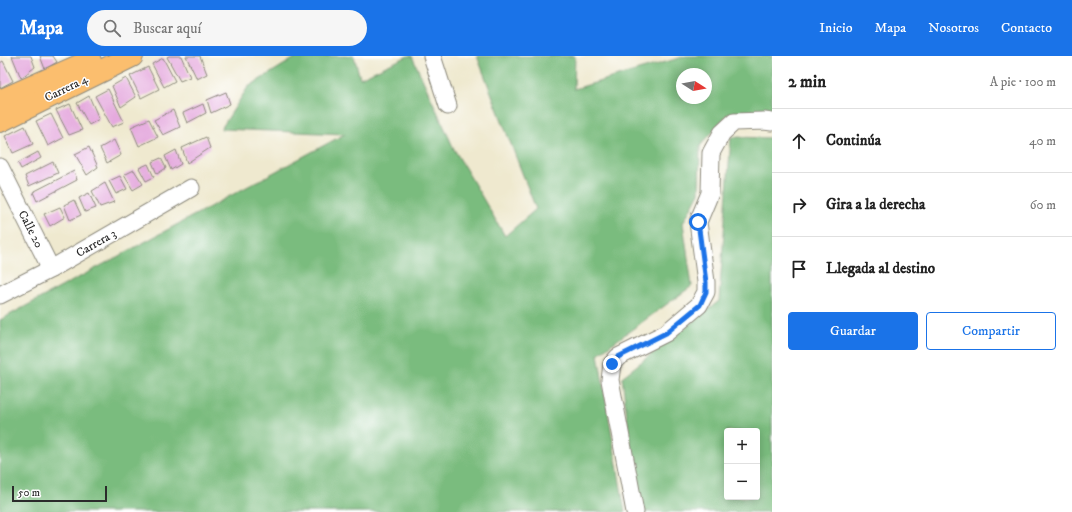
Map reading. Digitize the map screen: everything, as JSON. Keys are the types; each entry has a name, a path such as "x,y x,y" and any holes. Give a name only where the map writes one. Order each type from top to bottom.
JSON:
{"main road":[{"name":"Carrera 4","path":"0,101 100,56"},
{"name":"Carrera 4","path":"0,121 132,56"}],"street":[{"path":"432,56 448,106"},
{"path":"635,512 610,380 612,364 618,357 666,333 700,305 706,292 706,282 698,222 710,193 711,153 722,133 734,122 772,122"},
{"name":"Calle 20","path":"0,167 51,269"},
{"name":"Carrera 3","path":"0,296 51,269 191,188"}],"green space":[{"path":"298,56 354,56 360,78 408,56 412,56 454,149 505,236 536,209 477,56 575,56 574,89 686,56 772,56 772,112 729,113 700,146 699,193 683,223 692,286 598,354 625,512 0,512 0,320 345,134 221,129 248,87"},
{"path":"731,137 772,138 772,512 639,512 622,377 719,301"}],"building":[{"path":"12,56 31,56 35,67 21,78"},
{"path":"40,56 53,56 57,62 45,69"},
{"path":"181,56 190,77 180,81 167,57"},
{"path":"186,56 200,56 207,74 197,79"},
{"path":"163,58 175,81 164,87 152,64"},
{"path":"3,61 13,81 0,88 0,63"},
{"path":"148,67 159,89 141,98 130,76"},
{"path":"126,78 136,97 121,107 112,86"},
{"path":"108,89 124,122 112,127 95,96"},
{"path":"226,92 230,104 211,113 207,100"},
{"path":"89,96 99,119 89,125 77,103"},
{"path":"70,104 82,130 69,135 56,110"},
{"path":"203,104 206,113 187,123 183,113"},
{"path":"173,110 180,127 163,135 154,120"},
{"path":"51,114 63,138 48,146 36,121"},
{"path":"149,119 158,137 139,146 131,127"},
{"path":"25,126 33,144 13,153 5,136"},
{"path":"206,137 210,148 187,163 182,148"},
{"path":"114,140 121,155 107,163 100,148"},
{"path":"89,147 98,167 87,175 75,154"},
{"path":"176,150 181,164 171,170 165,156"},
{"path":"38,152 41,158 21,169 18,163"},
{"path":"161,158 166,168 157,174 152,162"},
{"path":"53,162 58,173 29,186 25,176"},
{"path":"148,164 154,177 146,181 139,168"},
{"path":"134,170 143,184 133,190 124,175"},
{"path":"74,171 77,180 37,201 33,192"},
{"path":"120,176 127,189 116,194 109,181"},
{"path":"105,183 114,202 100,207 92,191"},
{"path":"89,193 96,208 85,212 79,198"},
{"path":"74,200 81,215 70,220 64,205"},
{"path":"60,207 65,217 50,226 44,214"}],"route":[{"path":"612,364 618,357 666,333 700,305 706,292 706,282 698,222"}]}
